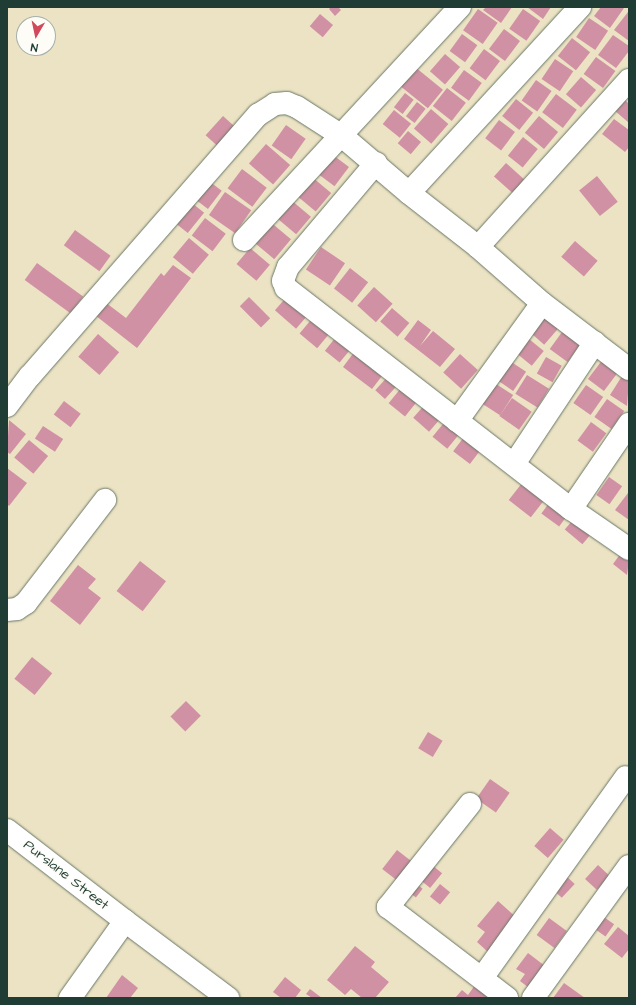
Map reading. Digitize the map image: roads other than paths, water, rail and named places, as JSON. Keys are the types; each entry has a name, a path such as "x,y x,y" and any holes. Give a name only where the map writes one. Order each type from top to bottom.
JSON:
{"street":[{"path":"244,240 460,7"},
{"path":"409,193 580,7"},
{"path":"478,247 629,80"},
{"path":"7,406 35,370 267,108 275,104 287,103 342,136 376,163 409,193 478,247 542,303 628,366"},
{"path":"376,163 288,266 283,280 286,288 571,509 629,548"},
{"path":"457,421 542,303"},
{"path":"514,464 595,342"},
{"path":"571,509 629,424"},
{"path":"7,610 16,609 26,603 105,500"},
{"path":"482,978 626,776"},
{"path":"470,804 388,907 507,998"},
{"name":"Purslane Street","path":"7,830 228,998"},
{"path":"533,998 629,866"},
{"path":"70,998 125,921"}]}
